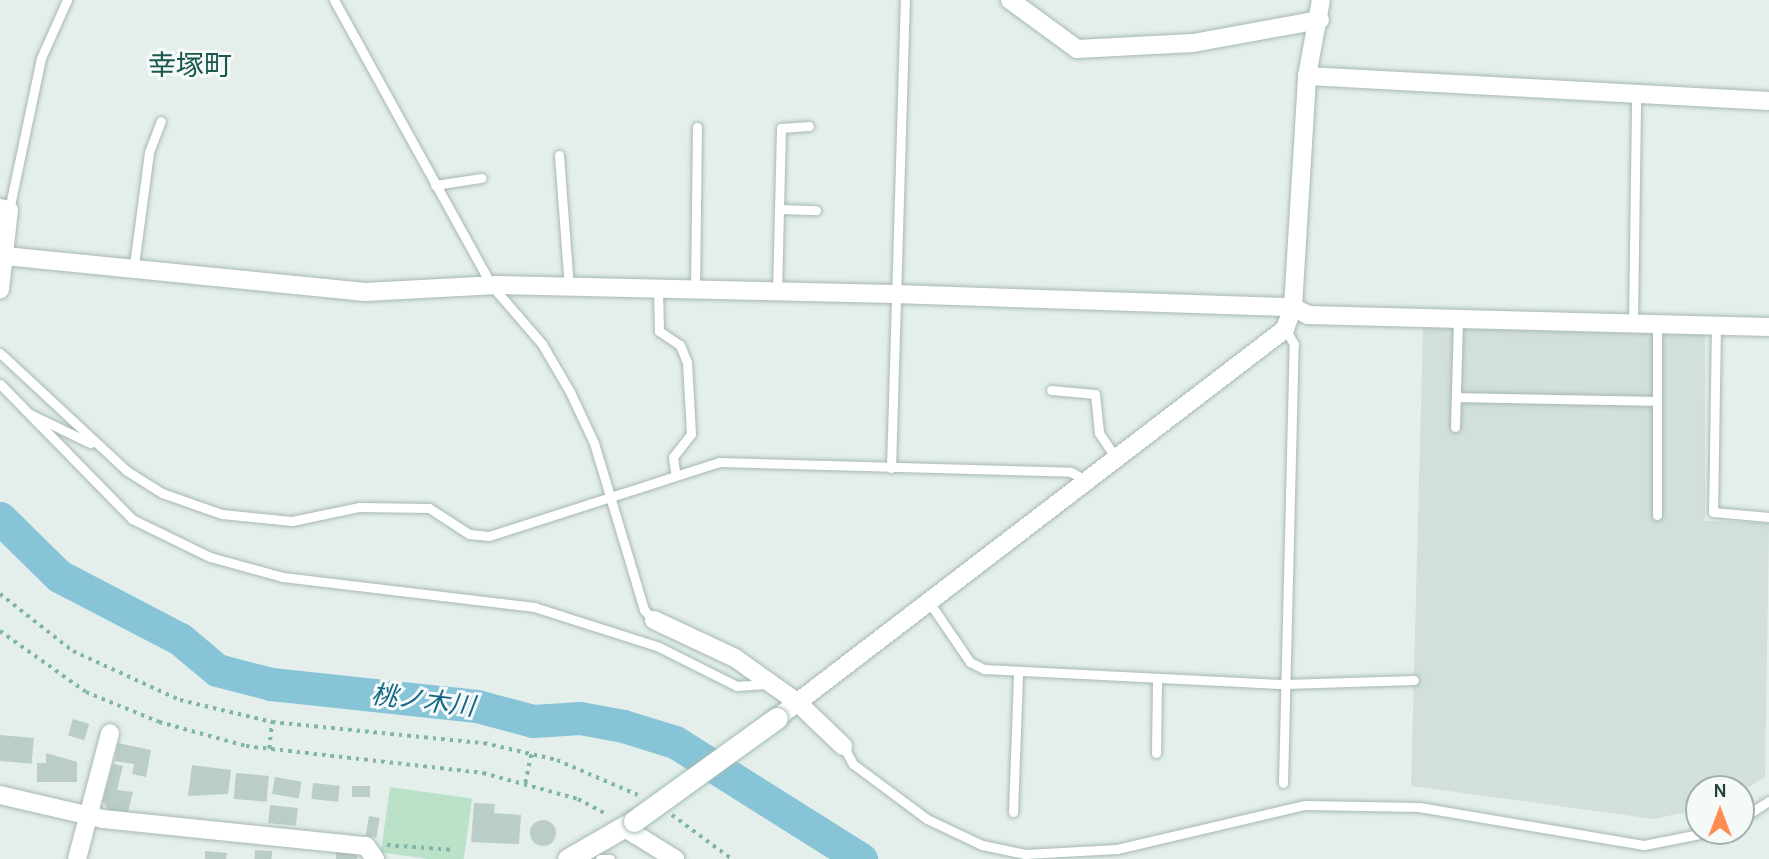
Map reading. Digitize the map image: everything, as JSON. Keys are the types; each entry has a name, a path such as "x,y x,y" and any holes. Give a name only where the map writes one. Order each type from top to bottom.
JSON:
{"street":[{"path":"1010,0 1077,49 1193,44 1320,20"},
{"path":"568,859 777,718 1285,329 1293,307 1307,76 1320,20 1321,0"},
{"path":"1307,76 1769,101"},
{"path":"0,289 5,256 4,209"},
{"path":"5,256 134,265 365,292 492,286 894,294 1293,307 1308,315 1657,321 1769,327"},
{"path":"654,620 711,644 771,683 797,702 843,746"},
{"path":"77,859 110,733"},
{"path":"0,795 88,816 374,855"},
{"path":"623,824 674,859"}],"lane":[{"path":"4,209 41,58 67,0"},
{"path":"334,0 492,286 558,370 594,443 644,610 654,620"},
{"path":"891,468 894,294 905,0"},
{"path":"1633,321 1636,93"},
{"path":"134,265 149,152 161,121"},
{"path":"777,292 780,128 809,126"},
{"path":"695,290 697,127"},
{"path":"559,156 569,287"},
{"path":"435,185 481,178"},
{"path":"779,209 816,210"},
{"path":"658,289 659,331 680,345 687,362 691,435 673,457 675,471"},
{"path":"1455,427 1458,317"},
{"path":"1657,321 1657,515"},
{"path":"1716,325 1713,512 1769,517"},
{"path":"1283,783 1294,344 1285,329"},
{"path":"0,352 94,445"},
{"path":"0,384 132,519 211,557 283,577 534,607 659,647 737,686 771,683"},
{"path":"1051,390 1095,394 1099,433 1117,460"},
{"path":"1456,397 1656,401"},
{"path":"25,411 94,445 162,493 222,514 292,521 359,507 429,508 469,534 489,536 611,496 675,471 719,462 1072,472 1088,482"},
{"path":"929,602 970,662 1018,673 1285,684 1414,680"},
{"path":"1013,812 1018,673"},
{"path":"1156,753 1157,678"},
{"path":"843,746 861,770 926,819 982,845 1025,854 1117,849 1305,805 1419,807 1644,845 1685,837"},
{"path":"600,859 610,859"}],"path":[{"path":"0,594 73,651 121,676 180,700 271,722 453,738 531,754 643,797"},
{"path":"0,631 61,677 125,712 269,749 453,767 525,783 594,805 623,824"},
{"path":"269,749 271,722"},
{"path":"525,783 531,754"},
{"path":"664,810 732,859"},
{"path":"374,855 387,845 455,850"}],"shaded area":[{"path":"1423,328 1705,335 1705,521 1769,523 1765,777 1755,783 1755,775 1685,775 1685,812 1654,819 1411,786"}],"green space":[{"path":"390,787 472,799 464,859 428,859 381,852"}],"building":[{"path":"73,719 89,724 84,740 68,735"},
{"path":"0,735 34,738 32,764 0,761"},
{"path":"118,743 151,750 146,777 132,774 134,764 115,761"},
{"path":"46,753 77,762 77,782 37,782 37,763 46,763"},
{"path":"113,764 123,766 117,790 133,792 128,812 108,810 103,801"},
{"path":"192,765 231,770 228,794 188,796"},
{"path":"236,773 269,776 267,802 234,799"},
{"path":"275,777 302,782 299,798 272,794"},
{"path":"313,783 340,786 338,802 311,799"},
{"path":"352,786 370,786 370,797 352,797"},
{"path":"474,803 495,804 494,813 521,815 519,844 471,842"},
{"path":"270,805 298,808 296,826 268,823"},
{"path":"369,816 380,818 376,838 366,836"},
{"path":"543,820 552,824 556,833 552,842 543,846 534,842 530,833 534,824"},
{"path":"255,850 272,851 272,859 255,859"},
{"path":"205,851 227,853 226,859 205,859"},
{"path":"336,851 357,853 357,859 336,859"}],"waterway":[{"name":"桃ノ木川","path":"0,518 59,576 180,639 217,670 271,684 477,706 533,721 580,718 623,726 675,742 861,859"}],"district":[{"name":"幸塚町","path":"190,66"}]}
